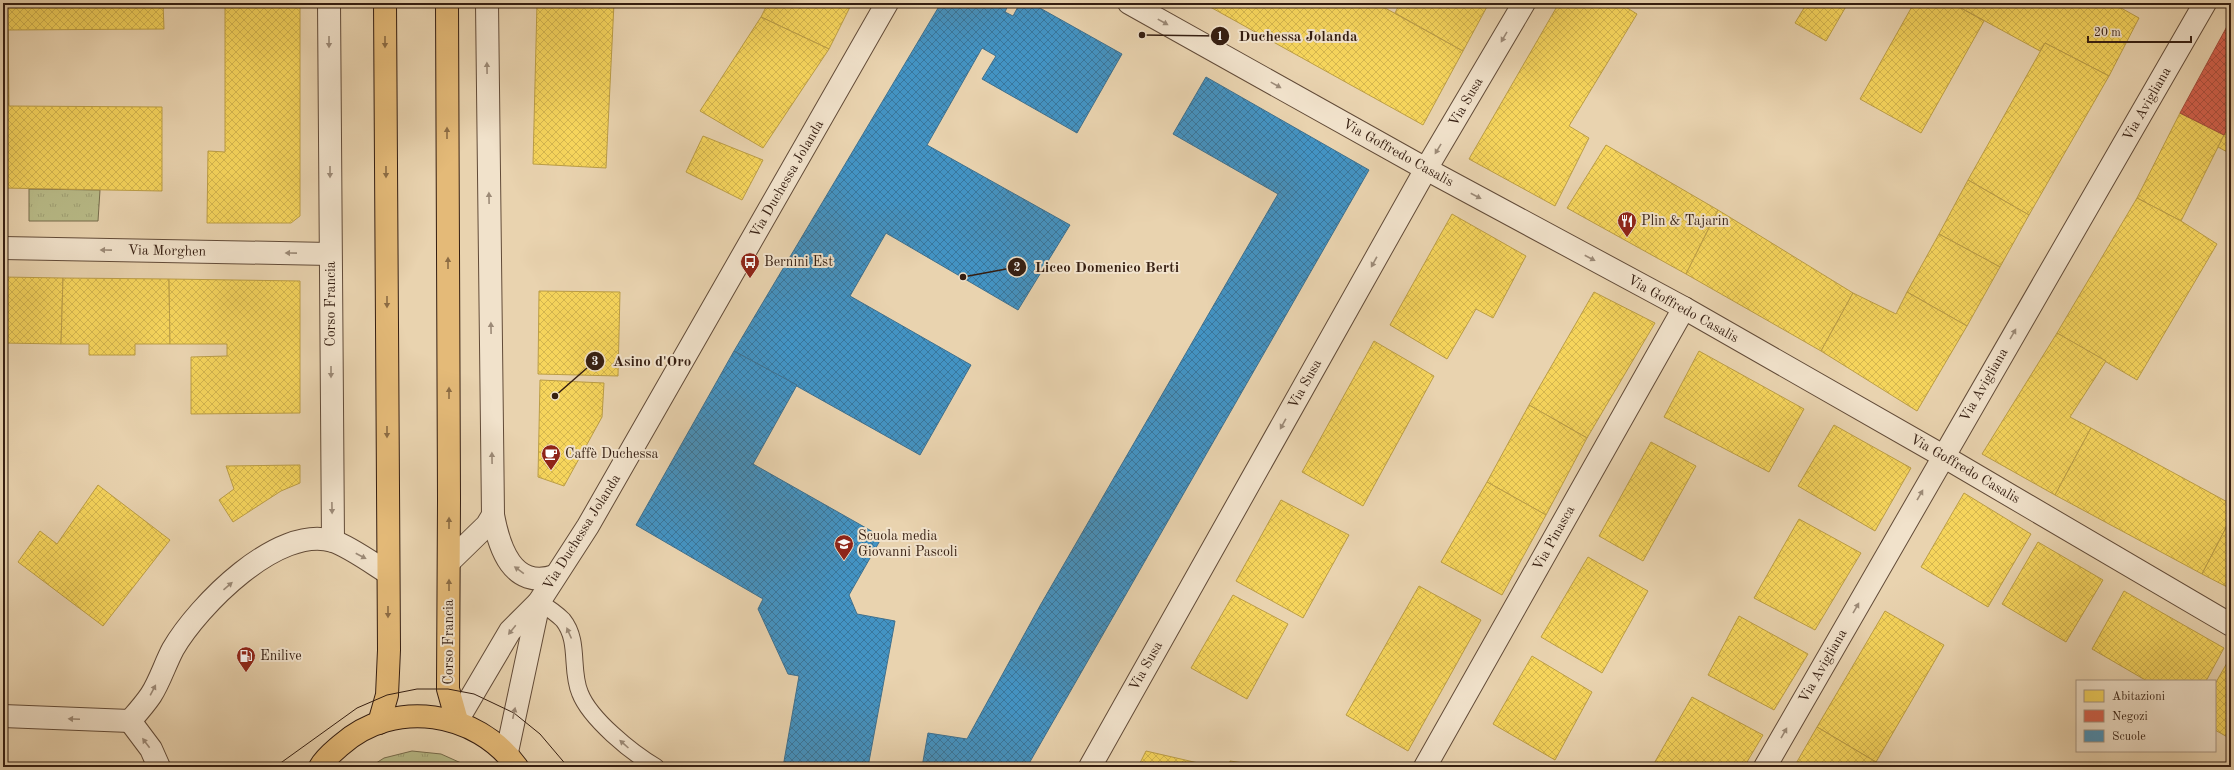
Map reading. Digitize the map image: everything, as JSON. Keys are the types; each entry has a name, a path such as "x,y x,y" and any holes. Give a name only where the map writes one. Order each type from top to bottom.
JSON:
{"main road":[{"path":"379,722 387,695 388,573 385,3"},
{"name":"Corso Francia","path":"447,3 448,689 457,721"},
{"path":"320,767 324,760 352,736 379,722 402,717 434,716 457,721 484,734 512,759"}],"street":[{"name":"Corso Francia","path":"329,3 333,541"},
{"path":"487,3 493,515 498,543 512,566 530,578 546,579 555,576"},
{"name":"Via Duchessa Jolanda","path":"457,721 510,631 539,602 588,526 887,3"},
{"name":"Via Goffredo Casalis","path":"1129,3 1426,169 1684,308 1943,456 2231,625"},
{"name":"Via Susa","path":"1090,767 1426,169 1524,3"},
{"name":"Via Avigliana","path":"1765,767 2205,3"},
{"name":"Via Morghen","path":"3,248 330,254"},
{"name":"Via Pinasca","path":"1425,767 1684,308"},
{"path":"449,562 487,525 493,515"},
{"path":"130,721 151,695 173,648 209,602 251,566 283,547 308,539 333,541 388,573"},
{"name":"Via Duchessa Jolanda","path":"512,759 539,602"},
{"path":"3,716 130,721"},
{"path":"130,721 151,749 158,767"}],"lane":[{"path":"539,602 560,618 568,629 572,639 576,683 580,696 614,735 635,754 656,767"}],"green space":[{"path":"29,189 100,190 98,221 29,221"},
{"path":"412,751 441,754 470,767 370,767 384,758"}],"building: Abitazioni":[{"path":"3,3 163,3 164,29 8,30 9,106 162,107 162,191 3,188"},
{"path":"225,3 300,3 300,216 291,223 207,223 208,151 225,152"},
{"path":"537,3 614,3 606,168 533,164"},
{"path":"768,3 852,3 829,49 761,17"},
{"path":"1203,3 1376,3 1463,51 1423,125"},
{"path":"1400,3 1489,3 1463,51 1395,13"},
{"path":"1559,3 1619,3 1637,14 1569,126 1589,138 1555,206 1469,159"},
{"path":"1807,3 1848,3 1826,41 1795,23"},
{"path":"1914,3 1952,3 1984,21 1921,133 1860,99"},
{"path":"1952,3 2112,3 2139,18 2109,76 2045,43 2040,51"},
{"path":"761,17 829,49 763,148 700,111"},
{"path":"2045,43 2109,76 2029,215 1968,180"},
{"path":"2180,113 2224,135 2181,221 2137,198"},
{"path":"2228,127 2231,129 2231,154 2218,147"},
{"path":"703,136 763,160 742,200 686,172"},
{"path":"1606,145 1718,210 1686,274 1567,208"},
{"path":"1968,180 2029,215 2000,267 1939,234"},
{"path":"2137,198 2181,221 2217,244 2137,380 2057,333"},
{"path":"1718,210 1853,293 1821,351 1686,274"},
{"path":"1452,214 1526,256 1493,318 1476,309 1447,359 1390,325"},
{"path":"1939,234 2000,267 1967,326 1907,292"},
{"path":"3,277 63,278 61,344 3,343"},
{"path":"63,278 169,279 170,344 135,344 135,355 89,355 89,344 61,344"},
{"path":"169,279 300,281 300,413 191,414 191,357 227,356 227,344 170,344"},
{"path":"539,291 620,292 618,376 538,374"},
{"path":"1594,292 1655,323 1587,438 1529,405"},
{"path":"1907,292 1967,326 1917,411 1821,351 1853,293 1896,314"},
{"path":"2057,333 2106,361 2070,417 2091,428 2055,495 1982,454"},
{"path":"1374,341 1434,376 1363,506 1302,472"},
{"path":"1699,351 1804,409 1769,472 1664,417"},
{"path":"540,380 604,383 602,417 564,486 538,477"},
{"path":"1529,405 1587,438 1546,515 1487,482"},
{"path":"1834,425 1911,468 1875,531 1798,486"},
{"path":"2091,428 2231,504 2231,518 2202,574 2055,495"},
{"path":"1651,442 1696,466 1643,561 1599,536"},
{"path":"300,465 300,483 281,491 233,522 219,500 234,489 226,466"},
{"path":"1487,482 1546,515 1502,595 1441,562"},
{"path":"98,485 170,540 103,626 18,562 40,531 57,544"},
{"path":"1964,493 2031,534 1988,607 1921,567"},
{"path":"1281,500 1349,535 1303,618 1236,581"},
{"path":"2231,518 2231,589 2202,574"},
{"path":"1799,519 1861,553 1815,630 1754,598"},
{"path":"2038,542 2103,580 2066,642 2002,604"},
{"path":"1588,557 1648,591 1602,673 1541,637"},
{"path":"1419,586 1481,620 1408,751 1346,715"},
{"path":"2124,591 2224,648 2207,680 2145,680 2092,649"},
{"path":"1233,595 1288,624 1247,699 1191,668"},
{"path":"1885,611 1944,645 1876,762 1817,727"},
{"path":"1739,616 1808,654 1774,710 1708,675"},
{"path":"1532,656 1592,692 1555,760 1493,724"},
{"path":"2227,663 2231,665 2231,739 2216,731 2216,682"},
{"path":"1692,697 1763,735 1744,767 1652,767"},
{"path":"1817,727 1876,762 1873,767 1794,767"},
{"path":"1146,751 1207,765 1206,767 1138,767"},
{"path":"1230,761 1271,767 1229,767"}],"building: Negozi":[{"path":"2231,19 2231,122 2224,135 2180,113"}],"building: Scuole":[{"path":"941,3 1009,3 1005,12 1013,16 1020,3 1031,3 1122,54 1077,133 982,79 996,56 982,48 927,145 1070,225 1018,310 886,233 850,296 971,365 920,455 734,351"},
{"path":"1206,77 1369,170 1027,767 922,767 928,733 967,739 1041,604 1278,194 1173,134"},
{"path":"734,351 797,385 753,464 882,537 849,595 857,614 895,621 868,767 783,767 799,676 788,674 758,609 763,599 636,525"}],"tram line":[{"path":"275,767 357,708 387,695 417,689 448,689 474,694 514,713 540,734 568,767"}],"place":[{"name":"Duchessa Jolanda","path":"1142,35"},
{"name":"Plin & Tajarin","path":"1627,238"},
{"name":"Liceo Domenico Berti","path":"963,277"},
{"name":"Bernini Est","path":"750,279"},
{"name":"Asino d'Oro","path":"555,396"},
{"name":"Caffè Duchessa","path":"551,471"},
{"name":"Scuola media Giovanni Pascoli","path":"844,561"},
{"name":"Enilive","path":"246,673"}]}
